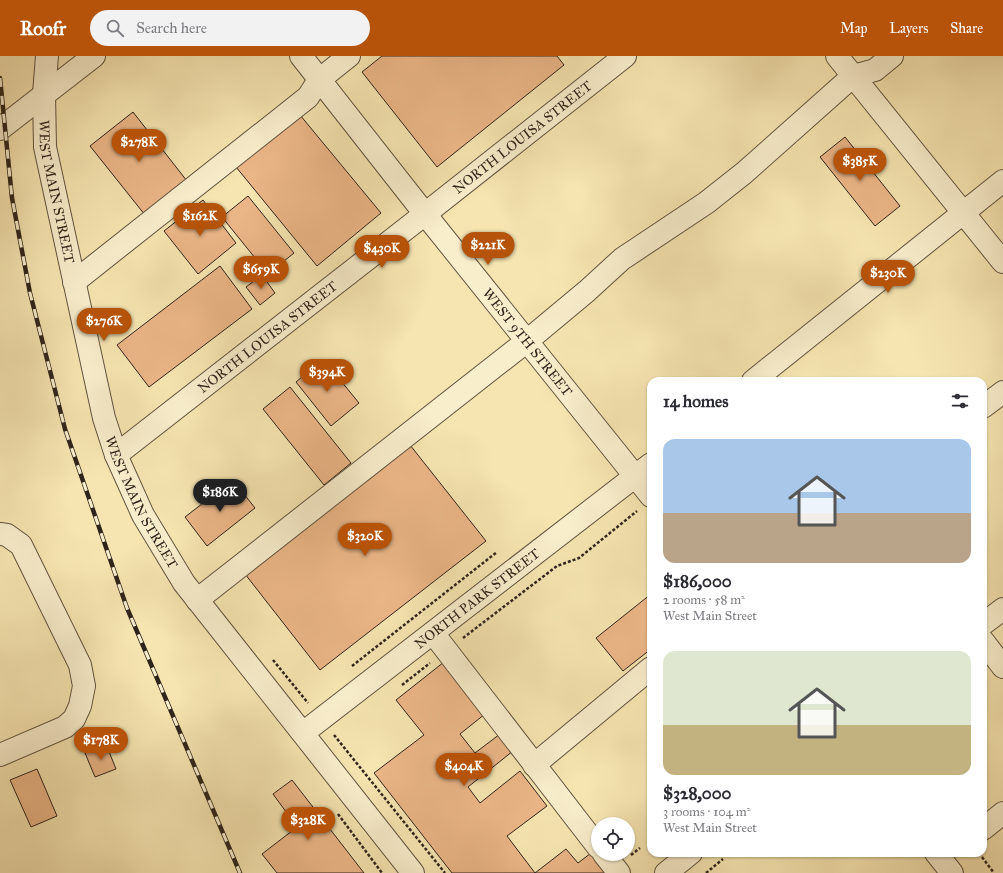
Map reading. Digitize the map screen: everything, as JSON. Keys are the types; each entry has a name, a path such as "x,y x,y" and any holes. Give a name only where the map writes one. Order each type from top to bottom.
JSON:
{"street":[{"name":"WEST MAIN STREET","path":"47,56 44,94 45,148 104,418 116,455 143,515 184,583 413,873"},
{"path":"0,129 94,56"},
{"name":"WEST 9TH STREET","path":"301,56 527,341 643,470 645,502"},
{"path":"74,282 308,97 320,80 350,56"},
{"name":"NORTH LOUISA STREET","path":"116,455 625,56"},
{"path":"837,56 1003,262"},
{"path":"197,600 527,341 587,291 622,259 706,203 744,173 853,76 875,70 892,56"},
{"path":"758,377 1003,181"},
{"path":"987,404 1003,392"},
{"name":"NORTH PARK STREET","path":"296,725 321,720 643,470"},
{"path":"0,534 7,535 21,545 80,665 84,686 80,706 74,719 64,727 0,755"},
{"path":"987,621 1003,608"},
{"path":"433,633 591,838"},
{"path":"987,646 1003,667"},
{"path":"534,765 647,671"},
{"path":"987,826 1003,813"},
{"path":"666,873 686,857"},
{"path":"610,861 619,873"}],"path":[{"path":"397,689 557,566 579,558 645,502"},
{"path":"350,668 497,552"},
{"path":"273,659 445,873"},
{"path":"296,725 308,702"},
{"path":"335,736 341,732"},
{"path":"982,857 994,873"},
{"path":"706,873 723,859"}],"building":[{"path":"382,56 557,56 564,65 437,167 362,72"},
{"path":"133,112 187,181 145,215 90,146"},
{"path":"300,115 381,213 317,266 236,167"},
{"path":"845,137 900,206 875,226 820,157"},
{"path":"248,196 294,253 268,274 222,217"},
{"path":"203,200 236,243 198,274 164,231"},
{"path":"220,266 252,309 149,387 117,345"},
{"path":"262,275 275,293 260,305 246,287"},
{"path":"323,359 359,403 331,426 296,382"},
{"path":"290,387 351,463 324,485 263,409"},
{"path":"410,445 486,541 320,670 245,574"},
{"path":"233,480 255,508 207,546 185,517"},
{"path":"647,597 647,652 623,671 596,638"},
{"path":"444,662 485,714 460,734 475,753 500,734 513,751 468,787 480,803 520,771 547,806 507,836 535,873 452,873 374,773 424,735 396,700"},
{"path":"106,744 116,769 95,777 85,753"},
{"path":"37,769 57,816 31,827 10,780"},
{"path":"292,780 364,873 277,873 262,854 297,827 273,794"},
{"path":"566,849 578,863 591,853 591,861 601,861 608,873 535,873"}],"railway":[{"path":"0,78 12,198 30,293 65,429 127,608 240,873"}]}
